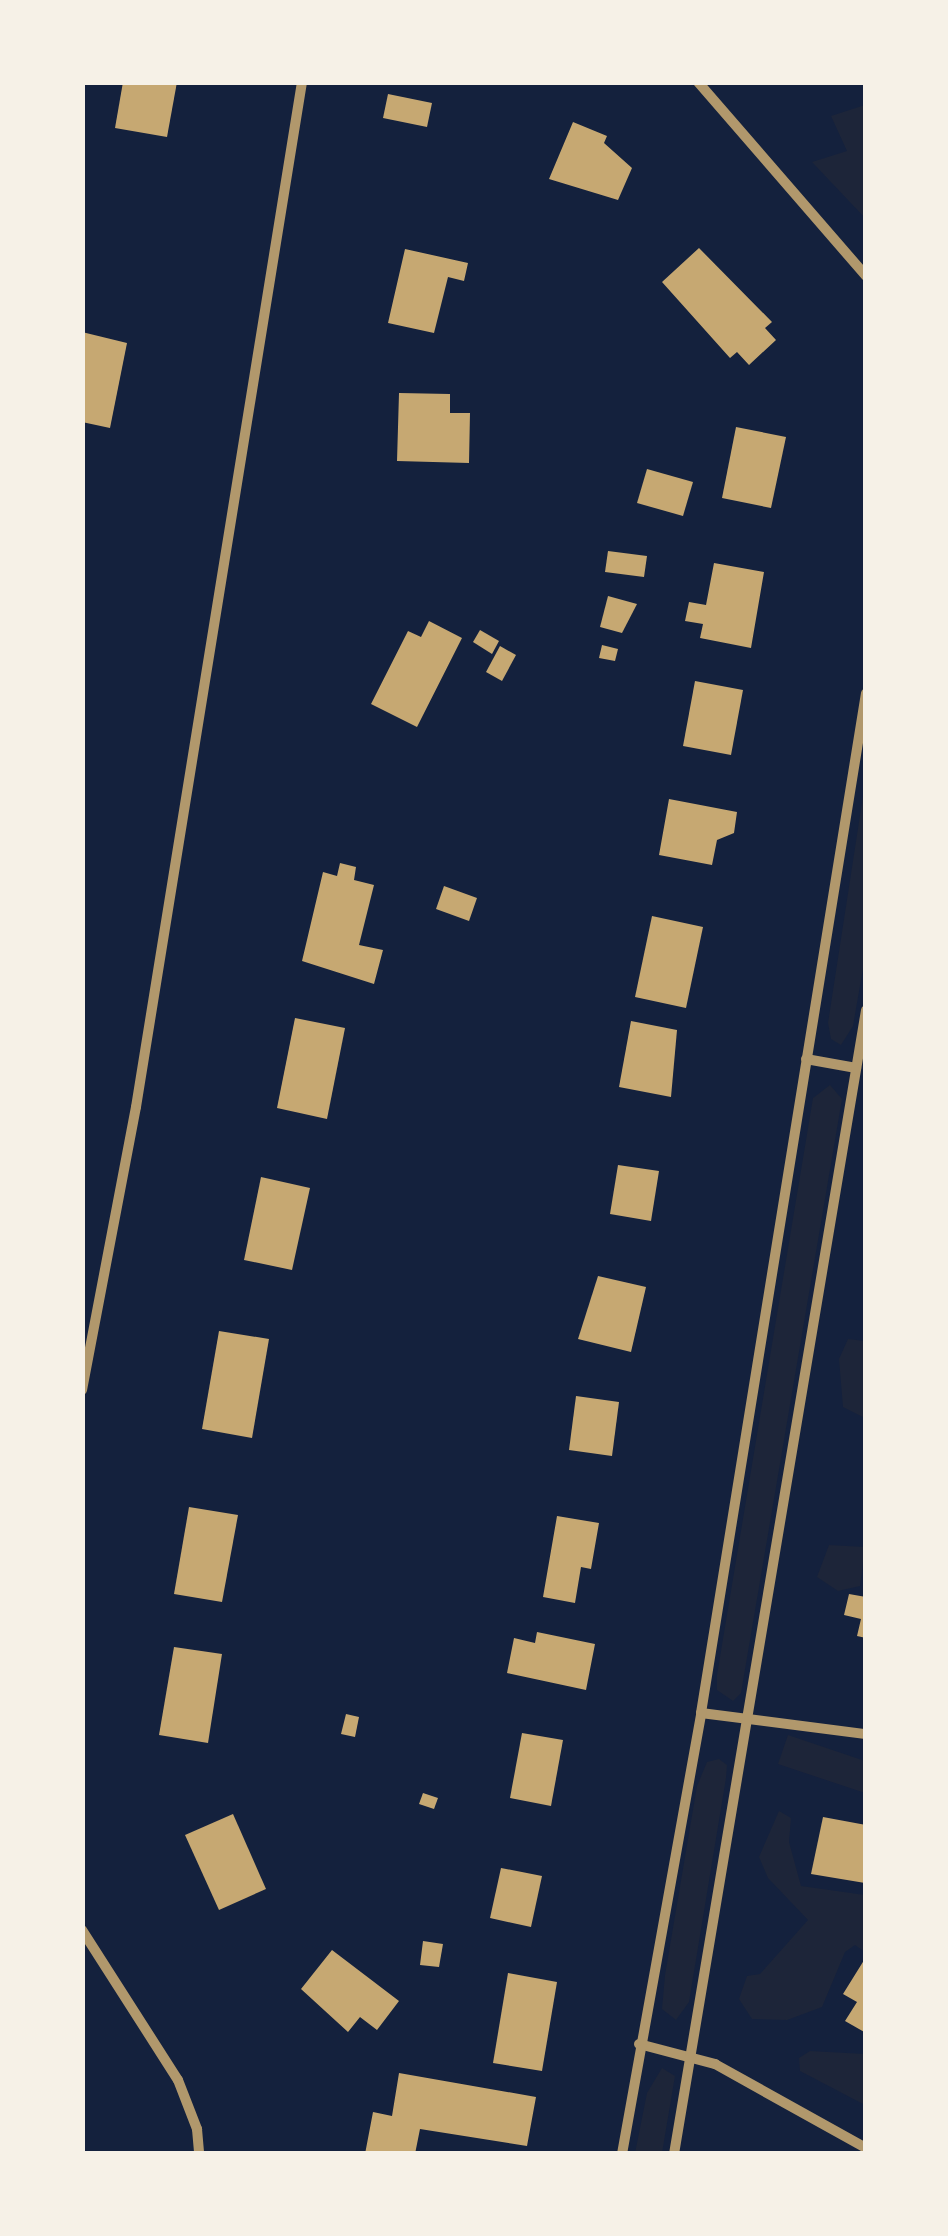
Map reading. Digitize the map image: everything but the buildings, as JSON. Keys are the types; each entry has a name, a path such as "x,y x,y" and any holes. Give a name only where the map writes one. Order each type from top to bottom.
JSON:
{"street":[{"path":"82,1390 136,1107 302,82"},
{"path":"698,82 866,276"},
{"path":"622,2154 701,1714 866,693"},
{"path":"674,2154 866,1010"},
{"path":"806,1059 856,1068"},
{"path":"701,1714 866,1734"},
{"path":"82,1930 178,2080 197,2129 198,2154"},
{"path":"640,2044 691,2054 866,2148"}],"shaded area":[{"path":"866,105 865,218 812,162 847,151 831,116"},
{"path":"865,783 865,957 853,1026 841,1045 831,1039 828,1023"},
{"path":"830,1085 842,1099 741,1693 733,1701 717,1690 717,1675 813,1098"},
{"path":"848,1339 865,1341 865,1418 843,1407 839,1359"},
{"path":"829,1545 865,1547 860,1586 838,1591 817,1577"},
{"path":"788,1735 865,1761 865,1793 778,1764"},
{"path":"719,1759 727,1765 726,1778 689,2002 676,2020 662,2009 665,1975 697,1786 707,1762"},
{"path":"779,1811 791,1818 789,1842 801,1886 865,1895 865,1952 855,1945 845,1952 822,2007 787,2020 752,2019 739,1999 747,1976 760,1974 808,1920 768,1878 759,1857"},
{"path":"810,2051 865,2054 865,2105 800,2071 799,2058"},
{"path":"662,2068 675,2076 662,2153 635,2153 647,2093"}]}
